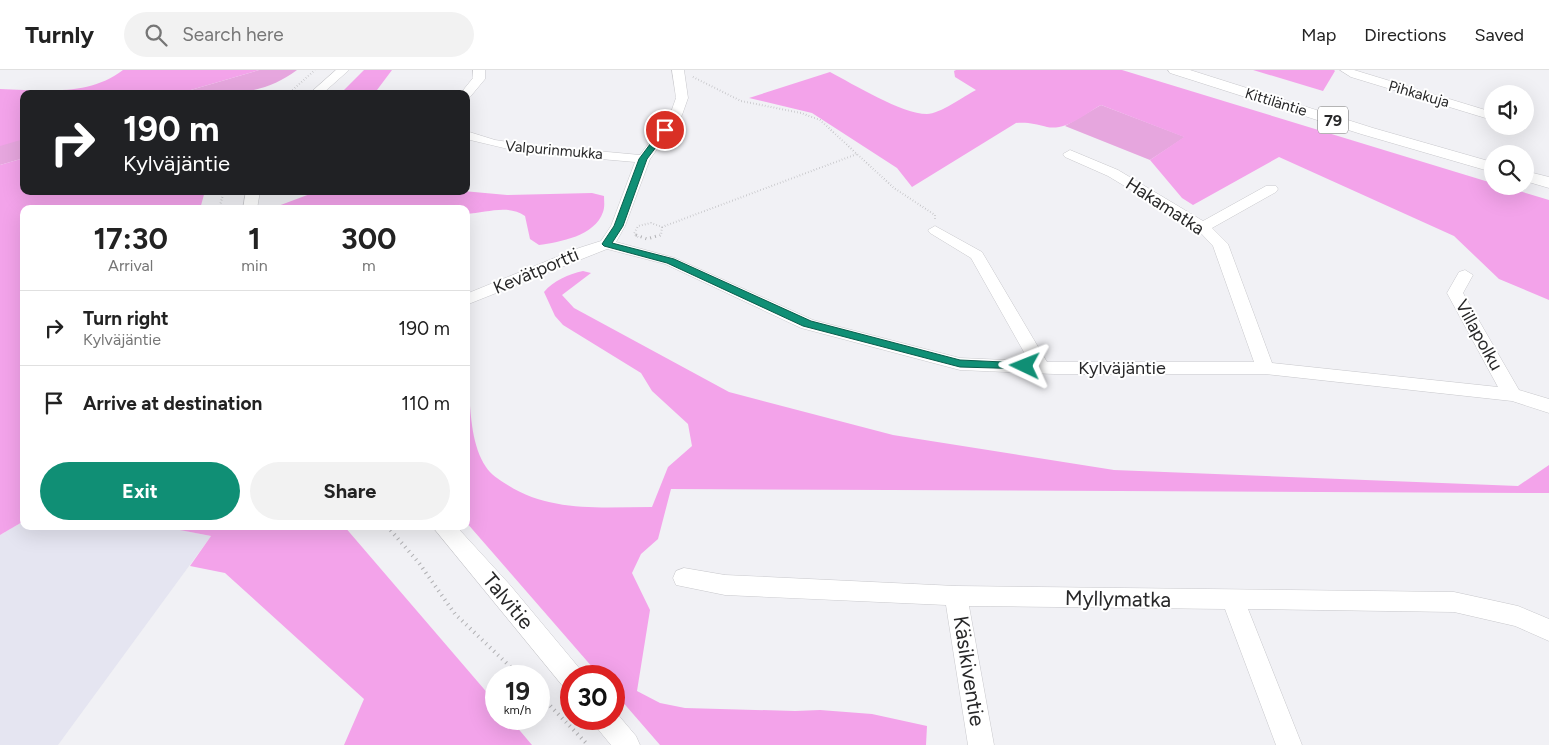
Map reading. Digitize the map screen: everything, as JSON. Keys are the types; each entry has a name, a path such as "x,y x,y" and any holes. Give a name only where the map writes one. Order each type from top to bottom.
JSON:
{"main road":[{"name":"Kittiläntie","path":"1175,70 1358,128 1484,165"},
{"path":"1534,179 1549,183"}],"street":[{"path":"320,90 343,70"},
{"path":"470,90 479,80 479,70"},
{"name":"Pihkakuja","path":"1346,70 1355,76 1484,114"},
{"path":"607,244 618,226 643,159 676,115 682,98 679,73"},
{"name":"Valpurinmukka","path":"470,137 488,144 522,150 576,152 643,159"},
{"name":"Hakamatka","path":"1070,154 1113,172 1203,227 1220,244 1265,368"},
{"path":"1203,227 1271,189"},
{"path":"935,230 977,255 1041,367"},
{"name":"Kevätportti","path":"470,298 584,251 607,244"},
{"name":"Kylväjäntie","path":"607,244 670,261 807,324 960,364 1041,367 1265,368 1512,395 1549,406"},
{"name":"Villapolku","path":"1465,275 1455,293 1512,395"},
{"name":"Talvitie","path":"447,530 502,592 561,665"},
{"name":"Myllymatka","path":"684,578 725,585 956,596 1232,601 1454,602 1518,616 1549,630"},
{"name":"Käsikiventie","path":"956,596 980,745"},
{"path":"1232,601 1289,745"},
{"path":"615,730 628,745"}],"path":[{"path":"292,90 315,70"},
{"path":"679,73 689,75 741,101 801,113 820,120 894,188 935,215 935,230"},
{"path":"662,227 661,235 653,239 643,239 634,234 635,228 642,224 651,223 662,227 857,154"},
{"path":"391,530 420,563 455,614 508,665"},
{"path":"550,705 588,745"}],"shaded area":[{"path":"123,70 259,70 191,90 64,90 95,85"},
{"path":"259,70 297,70 269,86 254,90 191,90"},
{"path":"364,70 392,70 377,90 344,90"},
{"path":"1122,70 1484,181 1484,195 1533,195 1549,200 1549,300 1499,279 1454,236 1279,157 1193,205 1182,198 1150,160 1184,137 1101,105 1061,127 1054,128 1028,123 1016,123 912,187 897,168 812,113 749,98 830,72 891,104 917,113 927,114 945,108 976,90 955,77 954,71"},
{"path":"1253,70 1334,70 1335,71 1323,91"},
{"path":"0,89 24,90 20,90 20,140 0,146"},
{"path":"1101,105 1185,137 1150,160 1065,126"},
{"path":"20,139 20,159 0,165 0,145"},
{"path":"20,159 20,195 204,195 201,205 20,205 20,523 0,535 0,165"},
{"path":"470,192 507,195 592,193 604,196 603,212 593,227 566,240 539,245 530,239 525,216 511,210 470,213 470,205 281,205 307,195 470,195"},
{"path":"583,271 591,273 562,295 574,308 729,392 893,435 1114,470 1518,486 1549,465 1549,493 671,489 658,539 641,554 632,573 650,610 637,691 660,703 685,708 820,710 872,714 927,726 926,745 660,745 625,705 625,665 590,665 470,527 470,402 475,441 481,459 488,470 506,484 523,493 540,500 558,504 595,507 652,507 668,467 692,446 688,424 652,391 641,373 563,325 555,316 544,292 562,278"},
{"path":"20,523 20,530 180,530 211,536 58,745 0,745 0,535"},
{"path":"180,530 347,530 485,690 485,730 519,730 532,745 344,745 364,699 225,573 190,566 211,536"}],"route":[{"path":"665,130 643,159 618,226 607,244 670,261 807,324 960,364 1025,366"}]}
